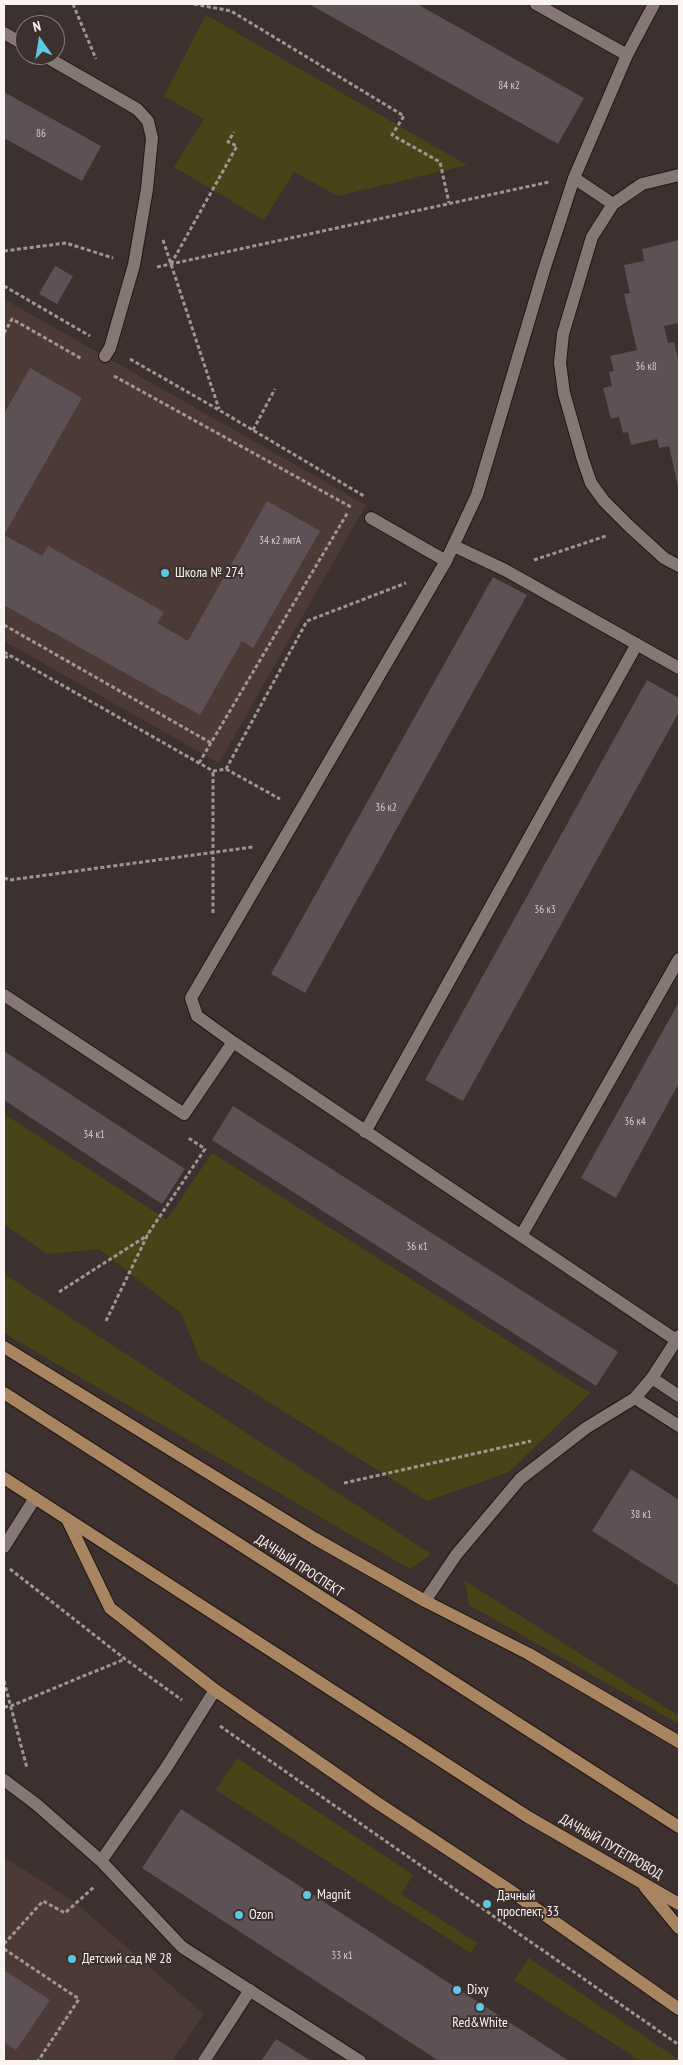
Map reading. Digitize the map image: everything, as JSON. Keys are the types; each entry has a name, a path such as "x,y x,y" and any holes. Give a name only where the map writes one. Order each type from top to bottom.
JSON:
{"main road":[{"path":"4,1347 226,1486 425,1601 529,1654 679,1742"},
{"name":"ДАЧНЫЙ ПРОСПЕКТ","path":"4,1393 679,1827"},
{"path":"4,1478 67,1519 110,1608 215,1690 376,1802 505,1887 679,2009"},
{"name":"ДАЧНЫЙ ПУТЕПРОВОД","path":"67,1519 528,1817 679,1904"},
{"path":"638,1879 679,1928"}],"lane":[{"path":"536,4 628,55"},
{"path":"425,1601 456,1555 520,1480 586,1428 635,1398 652,1378 678,1339 365,1132 233,1042 197,1016 191,998 454,546 477,496 544,270 574,178 628,55 654,4"},
{"path":"4,32 15,39"},
{"path":"60,65 137,109 148,121 152,138 134,265 107,352"},
{"path":"679,175 642,184 613,204 592,236 563,334 560,363 564,393 582,460 591,483 604,501 630,527 664,558 679,566"},
{"path":"574,178 613,204"},
{"path":"372,518 446,561"},
{"path":"454,546 505,570 679,668"},
{"path":"365,1132 637,644"},
{"path":"521,1236 679,959"},
{"path":"4,995 184,1114 233,1042"},
{"path":"652,1378 679,1396"},
{"path":"635,1398 679,1426"},
{"path":"4,1547 35,1498"},
{"path":"101,1862 166,1768 215,1690"},
{"path":"4,1780 36,1804 101,1862 182,1947 360,2061"},
{"path":"204,2061 250,1990"}],"path":[{"path":"73,4 100,68"},
{"path":"194,4 231,11 404,116 392,136 440,162 449,203"},
{"path":"171,264 237,146 228,142 234,132"},
{"path":"154,267 551,181"},
{"path":"162,237 220,410"},
{"path":"4,251 66,243 120,261"},
{"path":"4,286 107,352 220,410 370,500"},
{"path":"4,333 12,319 90,363"},
{"path":"107,373 351,506 199,763"},
{"path":"253,430 275,389"},
{"path":"530,562 615,533"},
{"path":"226,769 307,621 407,582"},
{"path":"4,625 211,743"},
{"path":"4,652 213,771 226,769 300,810"},
{"path":"4,657 12,657"},
{"path":"213,771 213,922 223,943"},
{"path":"4,878 10,880 254,847 273,857"},
{"path":"106,1321 148,1234 205,1149 174,1129 184,1114"},
{"path":"58,1292 148,1234"},
{"path":"344,1483 538,1439"},
{"path":"4,1564 125,1659 200,1713 679,2045"},
{"path":"4,1707 125,1659"},
{"path":"4,1681 28,1773"},
{"path":"4,1944 43,1901 65,1913 76,1904"},
{"path":"4,1949 79,1999 38,2061"}],"shaded area":[{"path":"206,15 467,165 338,196 294,172 264,220 174,167 204,119 164,96"},
{"name":"Школа № 274","path":"4,299 366,505 219,763 4,641"},
{"path":"4,1114 167,1220 212,1153 590,1393 509,1472 427,1501 200,1359 181,1313 99,1249 47,1254 4,1224"},
{"path":"4,1274 431,1554 410,1569 4,1333"},
{"path":"465,1581 679,1716 679,1724 469,1605"},
{"path":"237,1758 413,1875 401,1894 477,1943 471,1953 216,1790"},
{"name":"Детский сад № 28","path":"4,1857 73,1901 204,2014 172,2061 4,2061"},
{"path":"529,1958 679,2061 641,2061 514,1980"}],"building":[{"path":"309,4 417,4 584,98 558,144"},
{"path":"4,92 101,146 82,181 4,138"},
{"path":"679,240 679,323 664,326 668,343 674,342 679,363 678,487 669,446 659,448 657,439 631,445 628,432 623,433 619,417 611,419 603,388 612,386 609,372 614,371 610,356 637,350 624,294 630,293 624,265 644,261 642,249"},
{"path":"55,266 73,276 57,304 39,294"},
{"path":"30,368 82,398 4,535 4,414"},
{"path":"267,501 320,531 253,648 242,641 200,715 4,605 4,535 42,556 48,546 164,612 157,623 188,641"},
{"path":"493,577 527,595 305,993 271,974"},
{"path":"647,680 679,698 679,712 463,1101 425,1080"},
{"path":"679,1002 679,1083 616,1198 581,1178"},
{"path":"4,1051 185,1169 162,1204 4,1100"},
{"path":"233,1106 618,1352 596,1386 212,1140"},
{"path":"631,1469 679,1500 679,1586 592,1531"},
{"path":"181,1809 569,2061 439,2061 211,1913 142,1868"},
{"path":"4,1970 50,2000 16,2050 4,2042"},
{"path":"276,2039 311,2061 261,2061"}],"place":[{"name":"Школа № 274","path":"165,573"},
{"name":"Magnit","path":"307,1895"},
{"name":"Дачный проспект, 33","path":"487,1904"},
{"name":"Ozon","path":"239,1915"},
{"name":"Детский сад № 28","path":"72,1959"},
{"name":"Dixy","path":"457,1990"},
{"name":"Red&White","path":"480,2007"}]}
